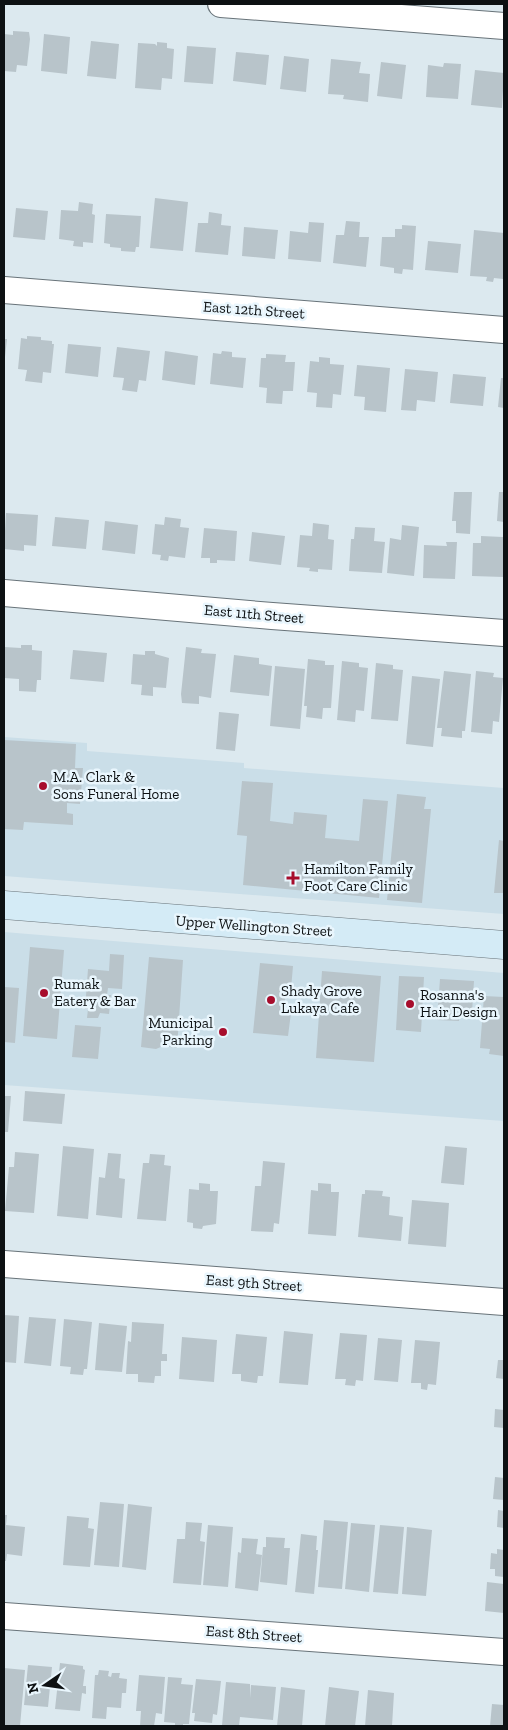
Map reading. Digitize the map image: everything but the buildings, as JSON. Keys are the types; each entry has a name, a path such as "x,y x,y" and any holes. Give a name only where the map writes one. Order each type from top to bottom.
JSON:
{"main road":[{"name":"Upper Wellington Street","path":"4,906 504,945"}],"street":[{"path":"221,4 504,26"},
{"name":"East 12th Street","path":"4,290 504,330"},
{"name":"East 11th Street","path":"4,593 272,616 504,633"},
{"name":"East 9th Street","path":"4,1264 504,1302"},
{"name":"East 8th Street","path":"4,1616 504,1652"}],"shaded area":[{"path":"4,737 87,743 87,751 244,763 244,768 504,788 504,914 4,876"},
{"path":"4,932 504,973 504,1121 4,1085"}],"place":[{"name":"M.A. Clark & Sons Funeral Home","path":"43,786"},
{"name":"Hamilton Family Foot Care Clinic","path":"293,878"},
{"name":"Rumak Eatery & Bar","path":"44,993"},
{"name":"Shady Grove Lukaya Cafe","path":"271,1000"},
{"name":"Rosanna's Hair Design","path":"410,1004"},
{"name":"Municipal Parking","path":"223,1032"}]}
